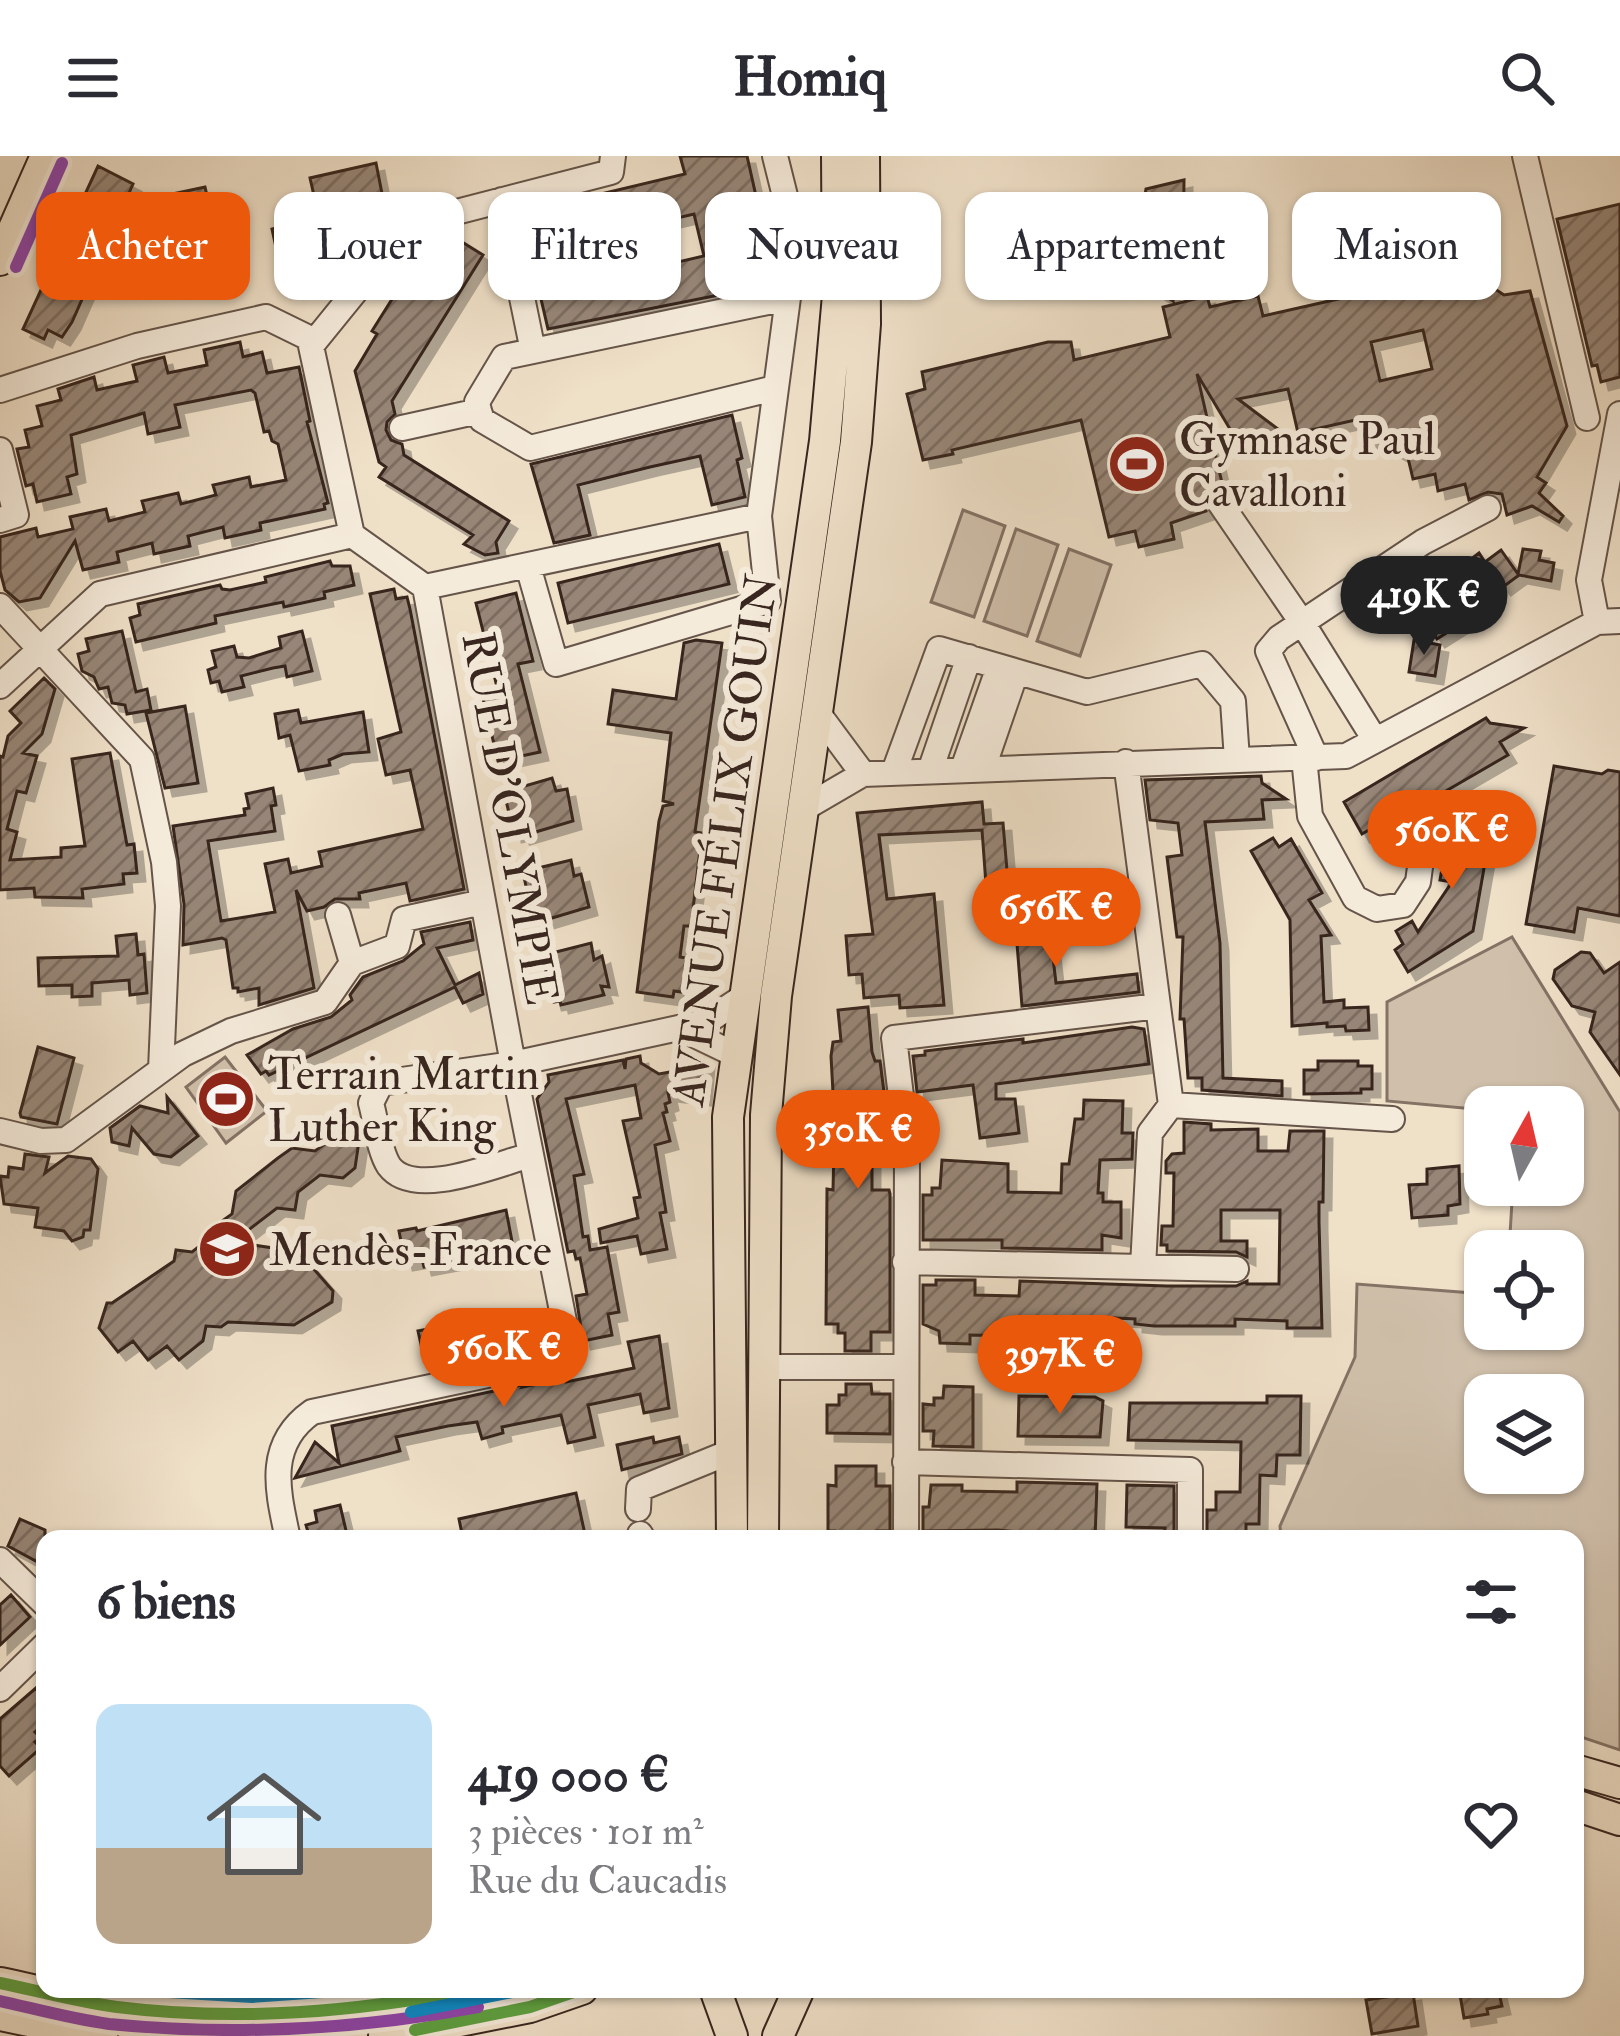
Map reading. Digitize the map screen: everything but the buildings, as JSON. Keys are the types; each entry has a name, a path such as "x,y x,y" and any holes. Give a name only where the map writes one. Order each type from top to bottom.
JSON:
{"main road":[{"path":"0,260 46,156"},
{"name":"AVENUE FÉLIX GOUIN","path":"732,1530 728,1117 825,441 836,323 837,156"},
{"name":"AVENUE FÉLIX GOUIN","path":"763,1530 766,1114 776,996 856,442 865,324 864,156"},
{"path":"1584,1773 1620,1783"},
{"path":"1584,1808 1620,1820"},
{"path":"0,1983 36,1990"},
{"path":"72,1998 116,2007 230,2017 355,2009 421,1998"},
{"path":"384,2036 556,1998"},
{"path":"718,1998 732,2036"},
{"path":"778,2036 795,1998"},
{"path":"0,2015 102,2036"}],"street":[{"path":"533,192 611,172 614,156"},
{"path":"775,156 784,192"},
{"path":"1526,156 1587,418"},
{"path":"488,204 410,224 311,346 352,535 425,587 759,516"},
{"path":"523,300 533,351"},
{"path":"775,388 530,448 482,420 477,402 504,357 778,300"},
{"path":"768,602 759,516 788,300"},
{"path":"0,390 137,346 266,317 315,340"},
{"path":"402,428 479,411"},
{"path":"803,809 863,774 1346,755 1598,625 1589,580 1620,414"},
{"path":"0,450 16,515 0,520"},
{"path":"1220,503 1375,740"},
{"path":"1426,823 1418,882 1403,905 1377,909 1355,898 1310,816 1310,758 1268,651 1423,542 1488,508"},
{"path":"0,686 100,594 352,535"},
{"path":"528,566 556,664 768,602 800,621"},
{"name":"RUE D'OLYMPIE","path":"286,1530 275,1477 278,1460 300,1420 312,1412 540,1364 563,1351 566,1331 425,587"},
{"path":"0,607 142,758 164,862 168,907 161,1070"},
{"path":"992,665 1087,692 1202,664 1233,701 1237,760"},
{"path":"947,770 992,665"},
{"path":"947,770 992,665"},
{"path":"947,770 992,665"},
{"path":"817,712 863,774"},
{"path":"1126,762 1171,1105 1150,1132 1143,1267"},
{"path":"0,1131 40,1141 66,1140 183,1054 232,1031 325,1002 352,963 397,946 404,919 483,902"},
{"path":"338,915 352,963"},
{"path":"531,1155 434,1181 410,1181 389,1166 370,1103 381,1083 513,1064 682,1029 706,1022 745,996"},
{"path":"906,1530 907,1146 894,1039 1158,1006"},
{"path":"682,1029 736,1055"},
{"path":"1171,1105 1392,1119"},
{"path":"905,1262 1236,1269"},
{"path":"762,1367 905,1367"},
{"path":"640,1527 639,1489 730,1451"},
{"path":"905,1462 1190,1470 1190,1530"},
{"path":"0,1560 36,1595"},
{"path":"0,1689 36,1654"}],"shaded area":[{"path":"963,510 1005,526 974,617 931,602"},
{"path":"1016,529 1058,545 1027,636 984,621"},
{"path":"1069,549 1111,565 1080,656 1037,641"},
{"path":"1512,937 1620,1112 1620,1750 1584,1738 1584,1530 1280,1530 1355,1357 1357,1284 1464,1292 1464,1350 1584,1350 1584,1230 1510,1230 1512,1206 1584,1206 1584,1086 1464,1086 1464,1108 1387,1101 1387,1002"},
{"name":"Terrain Martin Luther King","path":"225,1057 267,1111 226,1143 186,1087"}],"transit line":[{"path":"16,267 62,163"},
{"path":"0,1983 36,1991"},
{"path":"70,1998 207,2014 341,2009 422,1998"},
{"path":"411,2012 482,1998"},
{"path":"415,2030 556,1998"},
{"path":"0,2001 109,2024 202,2030 340,2026 478,2007"}],"place":[{"name":"Gymnase Paul Cavalloni","path":"1137,464"},
{"name":"Terrain Martin Luther King","path":"226,1099"},
{"name":"Mendès-France","path":"227,1249"}]}
